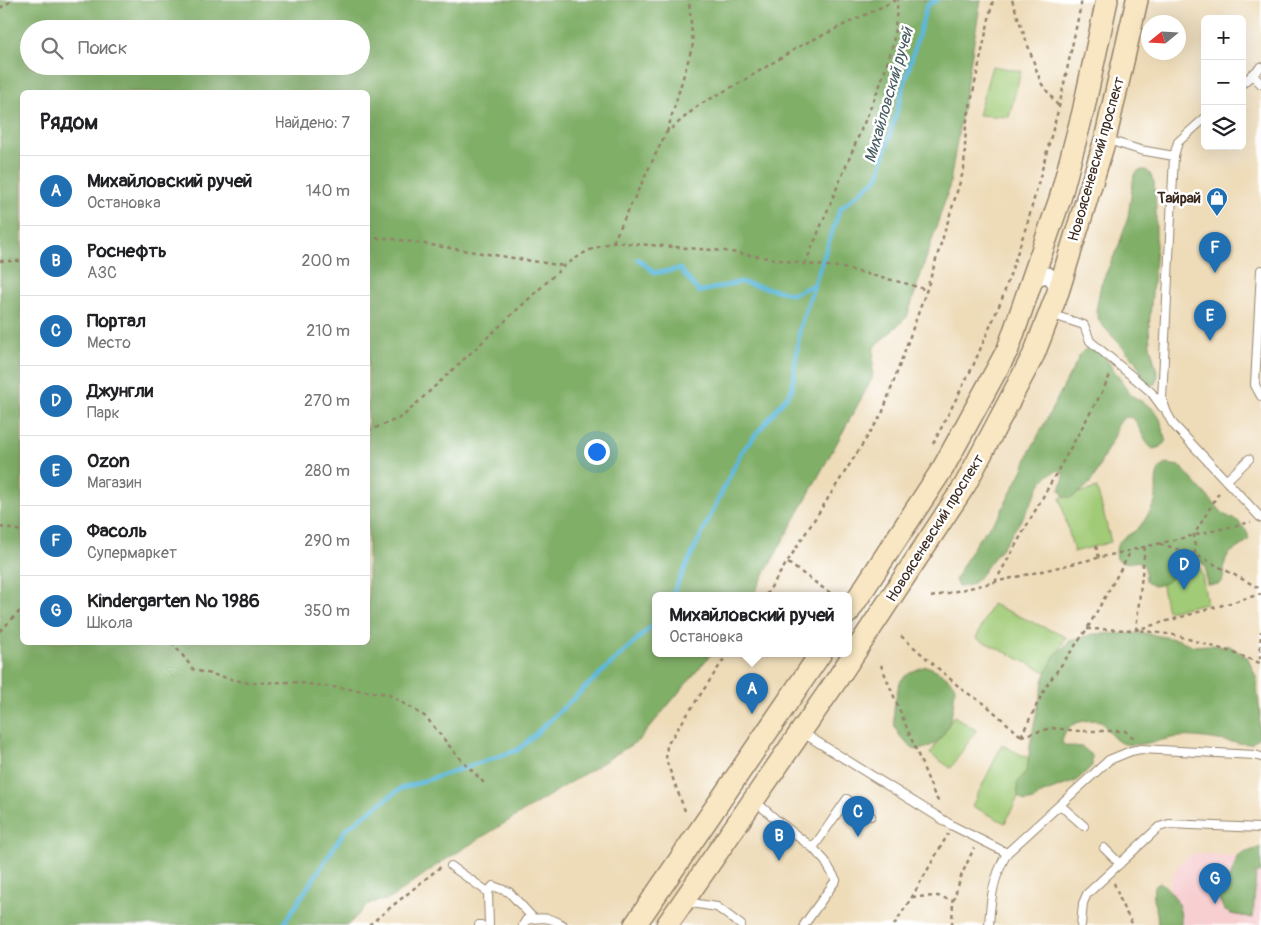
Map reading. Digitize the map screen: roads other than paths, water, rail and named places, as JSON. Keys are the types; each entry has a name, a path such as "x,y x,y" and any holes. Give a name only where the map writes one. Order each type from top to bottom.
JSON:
{"main road":[{"name":"Новоясеневский проспект","path":"852,607 948,460 1008,349 1060,199 1083,112 1107,0"},
{"name":"Новоясеневский проспект","path":"667,925 836,682 965,485 1034,354 1058,292 1105,140 1133,22 1136,0"},
{"path":"636,925 816,660"}],"street":[{"path":"1041,254 1043,265 1050,270 1058,269 1066,263"},
{"path":"1031,283 1039,277 1048,276 1054,281 1058,292"},
{"path":"816,660 821,663 828,663 834,671 836,682"}],"lane":[{"path":"1246,80 1261,66"},
{"path":"1252,74 1261,84"},
{"path":"1167,413 1162,399 1174,156 1178,142 1201,122"},
{"path":"1105,140 1140,150 1174,156"},
{"path":"1261,270 1255,385 1261,396"},
{"path":"1050,314 1084,325 1090,341 1151,392 1173,424 1261,518"},
{"path":"1226,481 1250,459"},
{"path":"801,732 953,826 1007,852"},
{"path":"989,925 991,898 997,872 1007,852 1109,760 1141,749 1255,755 1261,757"},
{"path":"813,848 847,799 871,816"},
{"path":"753,800 778,822 813,848 825,861 836,880 804,925"},
{"path":"1060,805 1084,826"},
{"path":"1081,925 1083,903 1087,894 1159,827 1169,824 1261,828"},
{"path":"1104,848 1120,864"},
{"path":"451,866 488,892"},
{"path":"489,925 488,892 493,886 509,892 533,918"},
{"path":"683,902 717,907 741,925"},
{"path":"523,925 526,920 541,917 556,920 563,925"}],"waterway":[{"name":"Михайловский ручей","path":"673,592 741,453 792,390 800,327 840,209 878,177 927,5 937,0"},
{"path":"638,259 655,273 680,269 699,292 740,282 793,294 815,284"},
{"name":"Михайловский ручей","path":"283,925 346,829 400,789 518,750 652,626"}],"place":[{"name":"Тайрай","path":"1217,217"},
{"name":"Фасоль","path":"1215,273"},
{"name":"Ozon","path":"1210,341"},
{"name":"Джунгли","path":"1184,590"},
{"name":"Михайловский ручей","path":"752,714"},
{"name":"Портал","path":"858,837"},
{"name":"Роснефть","path":"779,861"},
{"name":"Kindergarten № 1986","path":"1215,904"}]}
